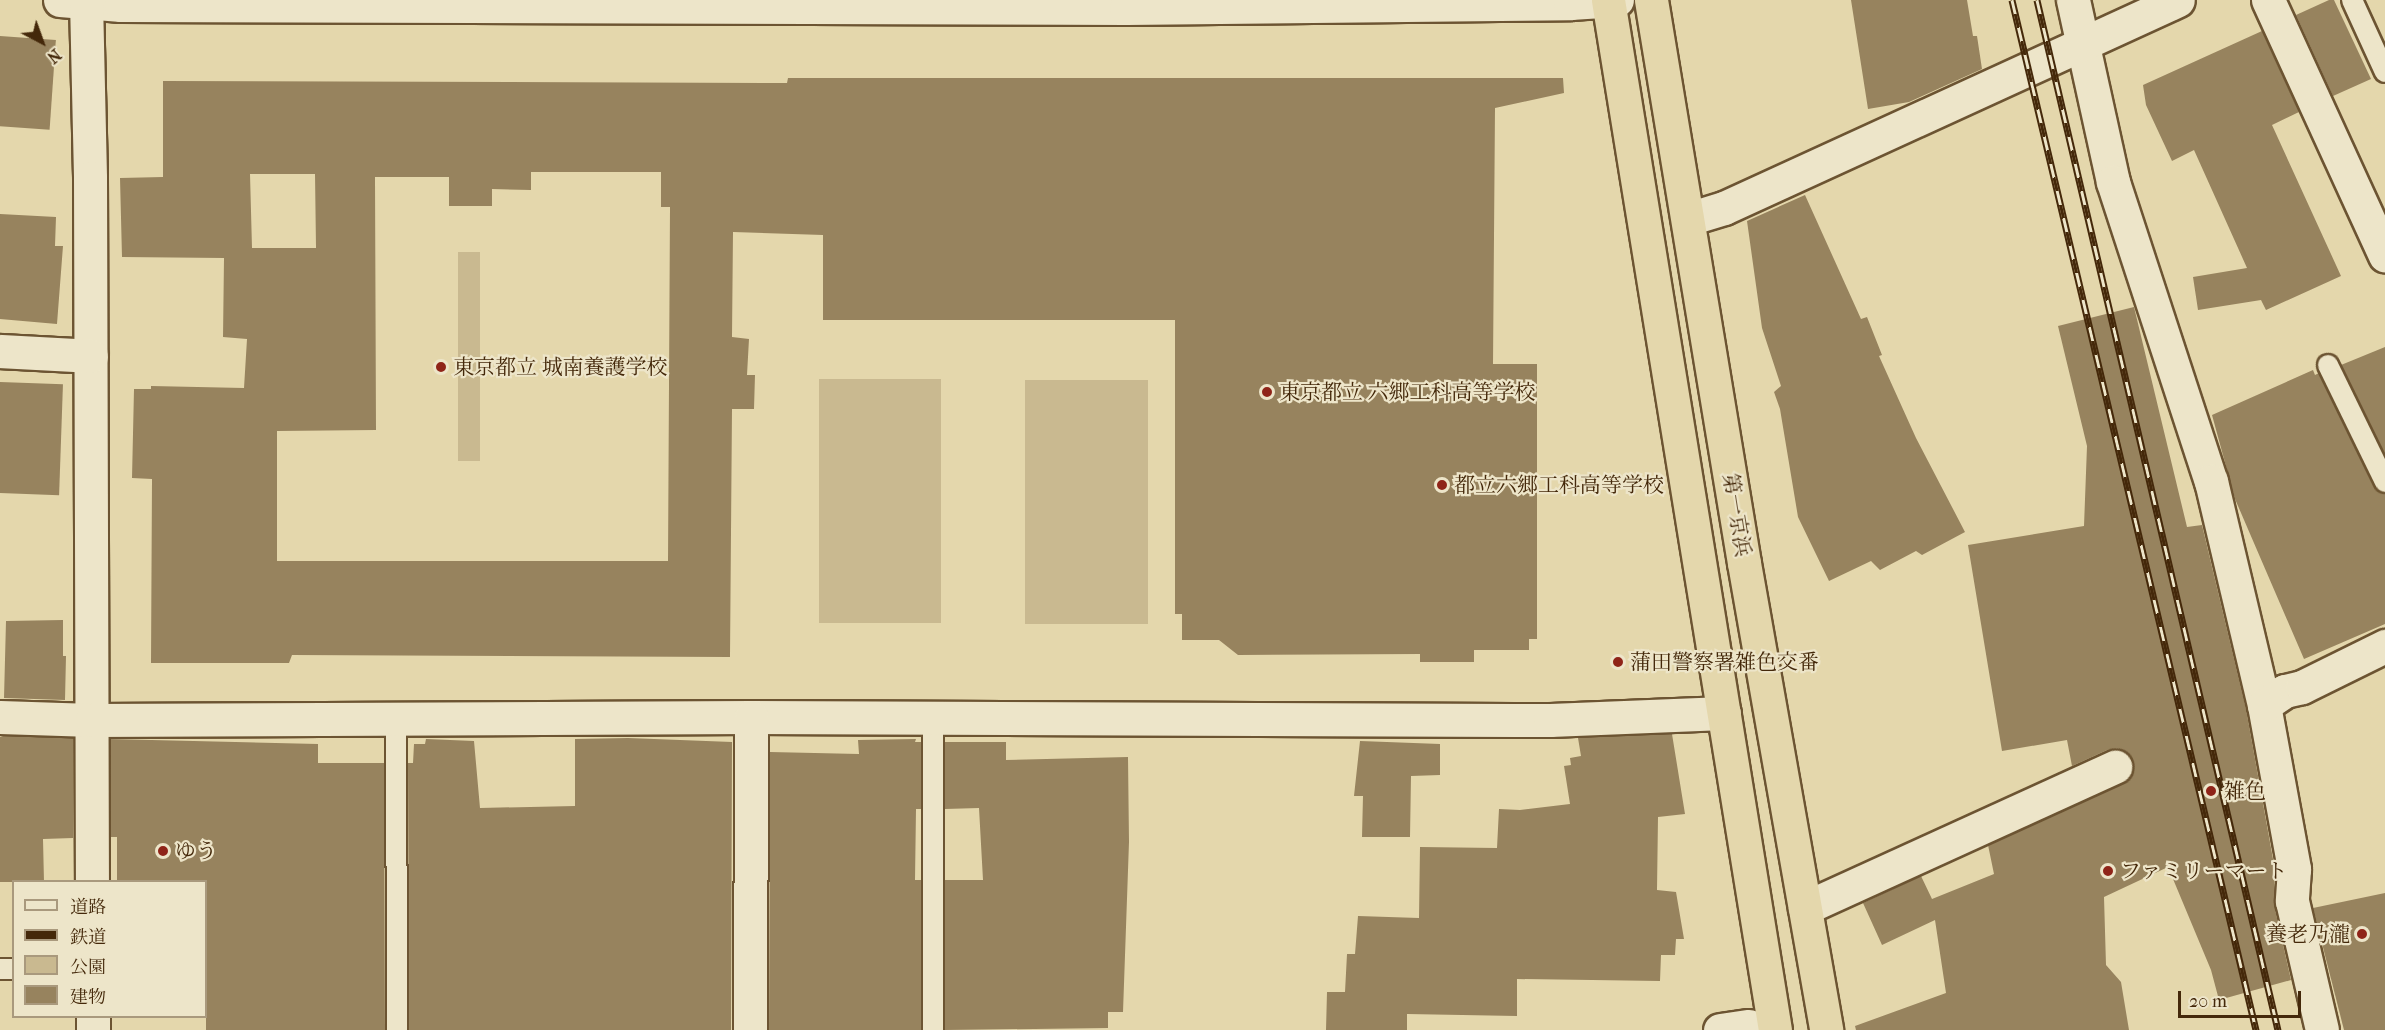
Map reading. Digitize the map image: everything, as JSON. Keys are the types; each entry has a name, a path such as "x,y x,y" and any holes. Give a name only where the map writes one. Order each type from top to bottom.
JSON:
{"highway":[{"path":"1611,0 1724,713 1748,1029"},
{"name":"第一京浜","path":"1651,0 1744,563 1826,1030"}],"street":[{"path":"92,880 91,356 78,1 1126,4 1611,0"},
{"path":"2073,0 2113,182 2211,481 2264,705 2294,869 2292,901 2322,1030"},
{"path":"1688,219 1724,208 2178,0"},
{"path":"2268,0 2385,256"},
{"path":"0,351 91,356"},
{"path":"2264,705 2285,691 2302,687 2385,646"},
{"path":"0,717 92,720 751,717 1550,720 1724,713"},
{"path":"750,1030 751,717"},
{"path":"1805,908 2115,767"}],"lane":[{"path":"2352,0 2385,72"},
{"path":"2328,365 2385,482"},
{"path":"396,718 397,1030"},
{"path":"933,718 933,1030"}],"green space":[{"path":"458,252 480,252 480,461 458,461"},
{"path":"819,379 941,379 941,623 819,623"},
{"path":"1025,380 1148,380 1148,624 1025,624"}],"building":[{"path":"1851,0 1967,0 1973,36 1977,36 1982,69 1909,102 1868,109"},
{"path":"2329,0 2334,0 2371,79 2333,96 2296,15"},
{"path":"2262,31 2299,112 2272,125 2341,276 2266,310 2261,300 2198,310 2193,277 2247,268 2194,150 2172,161 2146,105 2143,85"},
{"path":"0,36 56,40 50,130 0,126"},
{"path":"788,78 1563,78 1564,93 1495,108 1493,364 1537,364 1537,639 1529,639 1529,650 1474,650 1474,662 1420,662 1420,654 1238,655 1219,640 1182,640 1182,614 1175,614 1175,320 823,320 823,235 733,232 732,337 749,339 747,375 755,375 754,409 732,409 730,657 292,655 289,663 151,663 152,479 132,478 134,389 151,389 151,386 244,388 247,339 223,337 224,258 122,257 120,178 163,177 163,81 787,83","holes":["531,172 661,172 661,207 670,207 668,561 277,561 277,431 376,430 375,177 449,177 449,206 492,206 492,189 531,190","250,174 315,174 316,248 252,248"]},
{"path":"1805,195 1861,319 1867,317 1882,355 1879,356 1916,438 1965,532 1922,555 1916,551 1880,570 1871,561 1829,581 1798,517 1780,409 1774,392 1781,386 1762,328 1747,221"},
{"path":"0,214 56,217 55,246 63,246 57,324 0,319"},
{"path":"2134,307 2187,527 2202,525 2246,709 2275,870 2274,905 2291,980 2219,1000 2211,970 2168,867 2104,897 2106,965 2121,982 2129,1030 1856,1030 1855,1026 1946,993 1935,920 1882,945 1863,903 1921,876 1932,899 1994,874 1988,845 2123,784 2131,777 2134,768 2132,760 2126,752 2117,748 2107,750 2072,766 2067,740 2002,751 1968,545 2084,526 2087,446 2058,326"},
{"path":"2385,347 2385,455 2341,365"},
{"path":"2313,370 2315,375 2319,373 2374,487 2385,494 2385,624 2304,659 2235,499 2212,415"},
{"path":"0,382 63,384 59,495 0,493"},
{"path":"63,620 63,656 66,656 65,700 4,698 6,621"},
{"path":"1672,734 1685,814 1658,817 1657,890 1676,892 1684,939 1676,939 1675,955 1661,955 1660,981 1517,979 1517,1016 1407,1014 1407,1030 1326,1030 1327,992 1345,992 1347,954 1355,954 1358,916 1419,918 1420,847 1497,848 1499,809 1520,810 1570,804 1564,766 1571,765 1570,758 1581,756 1578,738"},
{"path":"0,737 73,738 73,838 43,839 44,880 0,882"},
{"path":"628,738 732,742 731,1030 409,1030 408,763 413,763 414,744 425,744 426,739 474,741 480,808 575,806 575,739"},
{"path":"110,739 318,744 318,763 384,763 385,1030 206,1030 207,880 117,880 117,837 111,837"},
{"path":"916,739 915,742 921,742 921,809 916,809 915,880 921,880 921,1030 769,1030 770,752 859,754 858,740"},
{"path":"1360,741 1440,744 1440,775 1411,776 1410,837 1362,837 1363,796 1354,796"},
{"path":"945,742 1006,742 1006,760 1128,757 1129,842 1123,1012 1108,1012 1108,1028 945,1030 945,880 983,880 979,808 945,809"},
{"path":"2385,893 2385,1030 2344,1030 2313,908"}],"railway":[{"path":"2012,0 2256,1030"},
{"path":"2037,0 2278,1030"}],"place":[{"name":"東京都立 城南養護学校","path":"441,367"},
{"name":"東京都立 六郷工科高等学校","path":"1267,392"},
{"name":"都立六郷工科高等学校","path":"1442,485"},
{"name":"蒲田警察署雑色交番","path":"1618,662"},
{"name":"雑色","path":"2211,791"},
{"name":"ゆう","path":"163,851"},
{"name":"ファミリーマート","path":"2108,871"},
{"name":"養老乃瀧","path":"2362,934"}]}
